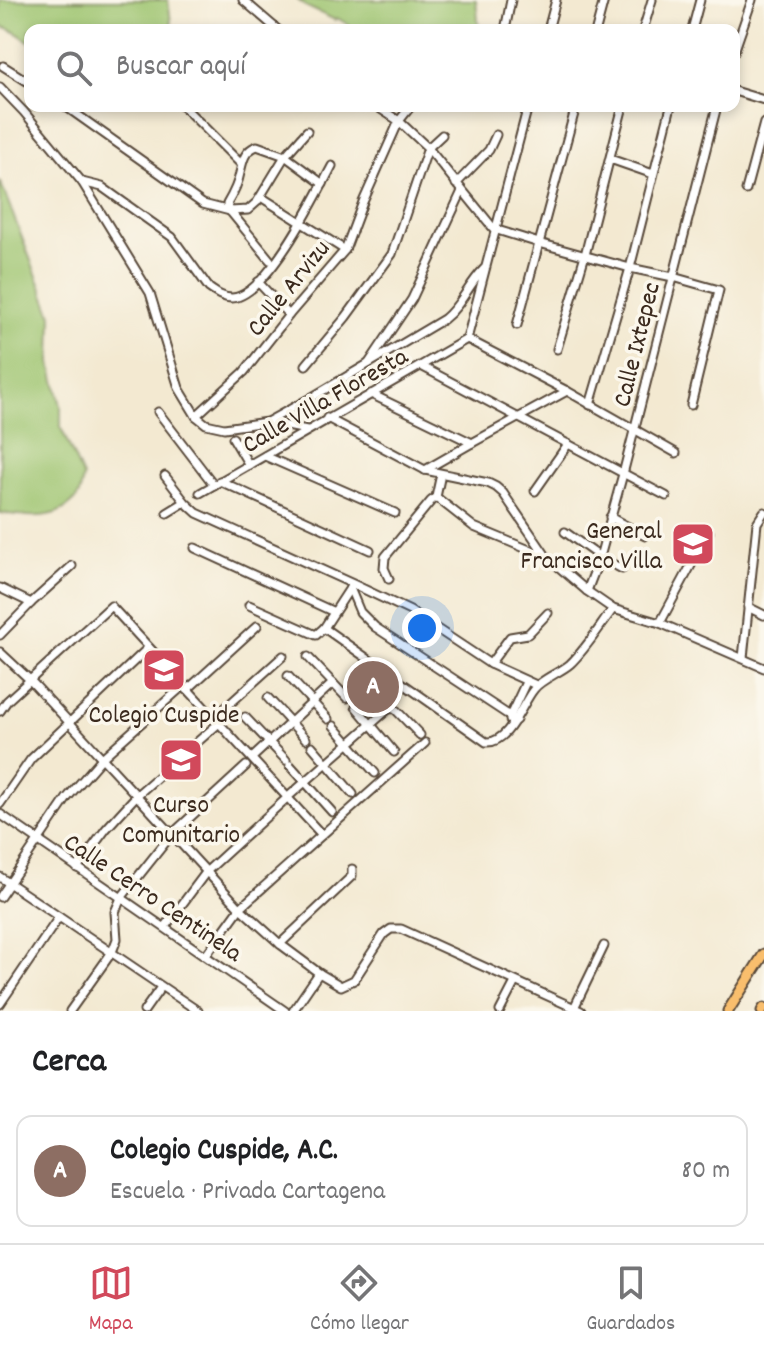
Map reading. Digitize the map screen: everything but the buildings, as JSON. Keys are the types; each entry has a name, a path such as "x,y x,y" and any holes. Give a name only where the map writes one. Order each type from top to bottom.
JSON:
{"main road":[{"path":"728,1011 761,965 764,954"}],"street":[{"path":"243,0 271,24"},
{"path":"506,24 511,0"},
{"path":"550,24 556,0"},
{"path":"598,24 604,0"},
{"path":"645,24 652,0"},
{"path":"694,24 700,0"},
{"path":"740,35 752,0"},
{"path":"3,66 24,79"},
{"path":"0,87 82,182 150,293 176,381 196,416 216,427 267,422 307,430"},
{"path":"740,93 764,100"},
{"path":"73,112 203,204 230,211 248,210 261,197 285,156 307,131"},
{"path":"189,112 241,164"},
{"path":"385,112 428,148 494,229 719,290 691,405"},
{"name":"Calle Arvizu","path":"196,416 244,372 345,250 363,202 399,121 406,112"},
{"path":"526,112 467,339 676,453"},
{"path":"517,325 574,112"},
{"path":"557,349 622,112"},
{"path":"590,405 630,268 669,112"},
{"name":"Calle Ixtepec","path":"587,591 600,557 623,474 715,112"},
{"path":"746,190 764,123"},
{"path":"306,365 392,254 428,148 442,135"},
{"path":"456,184 485,156 496,135"},
{"path":"270,260 227,204 247,151 257,146 285,156 323,184"},
{"path":"610,159 653,174"},
{"path":"82,182 102,187 172,237 209,288 225,297 236,297 258,282 287,246 332,166"},
{"path":"368,365 419,285 462,191"},
{"path":"261,197 345,250"},
{"path":"267,422 444,319 455,311 471,282 484,269"},
{"path":"258,282 289,315"},
{"name":"Calle Villa Floresta","path":"200,493 467,339"},
{"path":"421,366 666,496"},
{"path":"425,470 567,391"},
{"path":"371,394 472,443"},
{"path":"158,412 217,483 370,550"},
{"path":"327,418 425,470 496,487 546,556 613,609 660,623 764,668"},
{"path":"233,438 249,465"},
{"path":"535,491 568,444"},
{"path":"265,456 395,513"},
{"path":"389,579 384,568 385,557 436,497 441,474"},
{"path":"165,476 197,513 410,611 490,664 536,685"},
{"path":"436,497 474,527 546,556"},
{"path":"167,513 185,502"},
{"path":"743,658 757,523 763,512"},
{"path":"610,517 645,536"},
{"path":"565,532 622,569"},
{"path":"660,623 709,532"},
{"path":"195,548 334,612"},
{"path":"0,635 72,566"},
{"path":"249,605 316,635 352,586"},
{"path":"352,586 360,612 375,627 512,721"},
{"path":"0,588 31,603"},
{"path":"0,711 7,701 111,606 322,835"},
{"path":"748,607 764,615"},
{"path":"324,628 486,742 492,743 498,741 536,685 570,664 613,609"},
{"path":"490,664 510,637 528,634 548,613"},
{"path":"0,897 67,798 102,758 257,626"},
{"path":"0,804 31,759 148,648"},
{"path":"0,652 30,680 240,908 280,944 341,986 354,980 384,934 391,929 401,929 578,1009 604,946"},
{"path":"77,868 137,795 283,656"},
{"path":"308,657 347,698"},
{"path":"288,676 328,719"},
{"path":"512,721 526,682"},
{"path":"252,758 333,683"},
{"path":"268,698 306,739"},
{"path":"356,707 394,752"},
{"path":"165,927 207,871 391,708 420,735"},
{"path":"245,717 332,812"},
{"path":"334,726 375,773"},
{"path":"206,955 240,908 425,743"},
{"path":"312,746 353,794"},
{"path":"70,1011 112,952 117,939 115,912 121,898 172,834 246,766"},
{"name":"Calle Cerro Centinela","path":"0,814 285,1011"},
{"path":"280,944 352,876 352,869"},
{"path":"0,877 198,1011"},
{"path":"0,1004 59,917"},
{"path":"293,1011 319,973"},
{"path":"500,1011 515,982"},
{"path":"144,1011 161,987"}],"green space":[{"path":"0,0 168,0 171,22 24,24 24,38 0,26"},
{"path":"298,0 476,0 478,24 347,24"},
{"path":"0,181 52,315 51,363 61,406 61,428 83,477 79,494 71,504 42,516 0,513"}],"place":[{"name":"General Francisco Villa","path":"693,544"},
{"name":"Colegio Cuspide","path":"164,670"},
{"name":"Colegio Cuspide, A.C.","path":"373,687"},
{"name":"Curso Comunitario","path":"181,760"}]}
